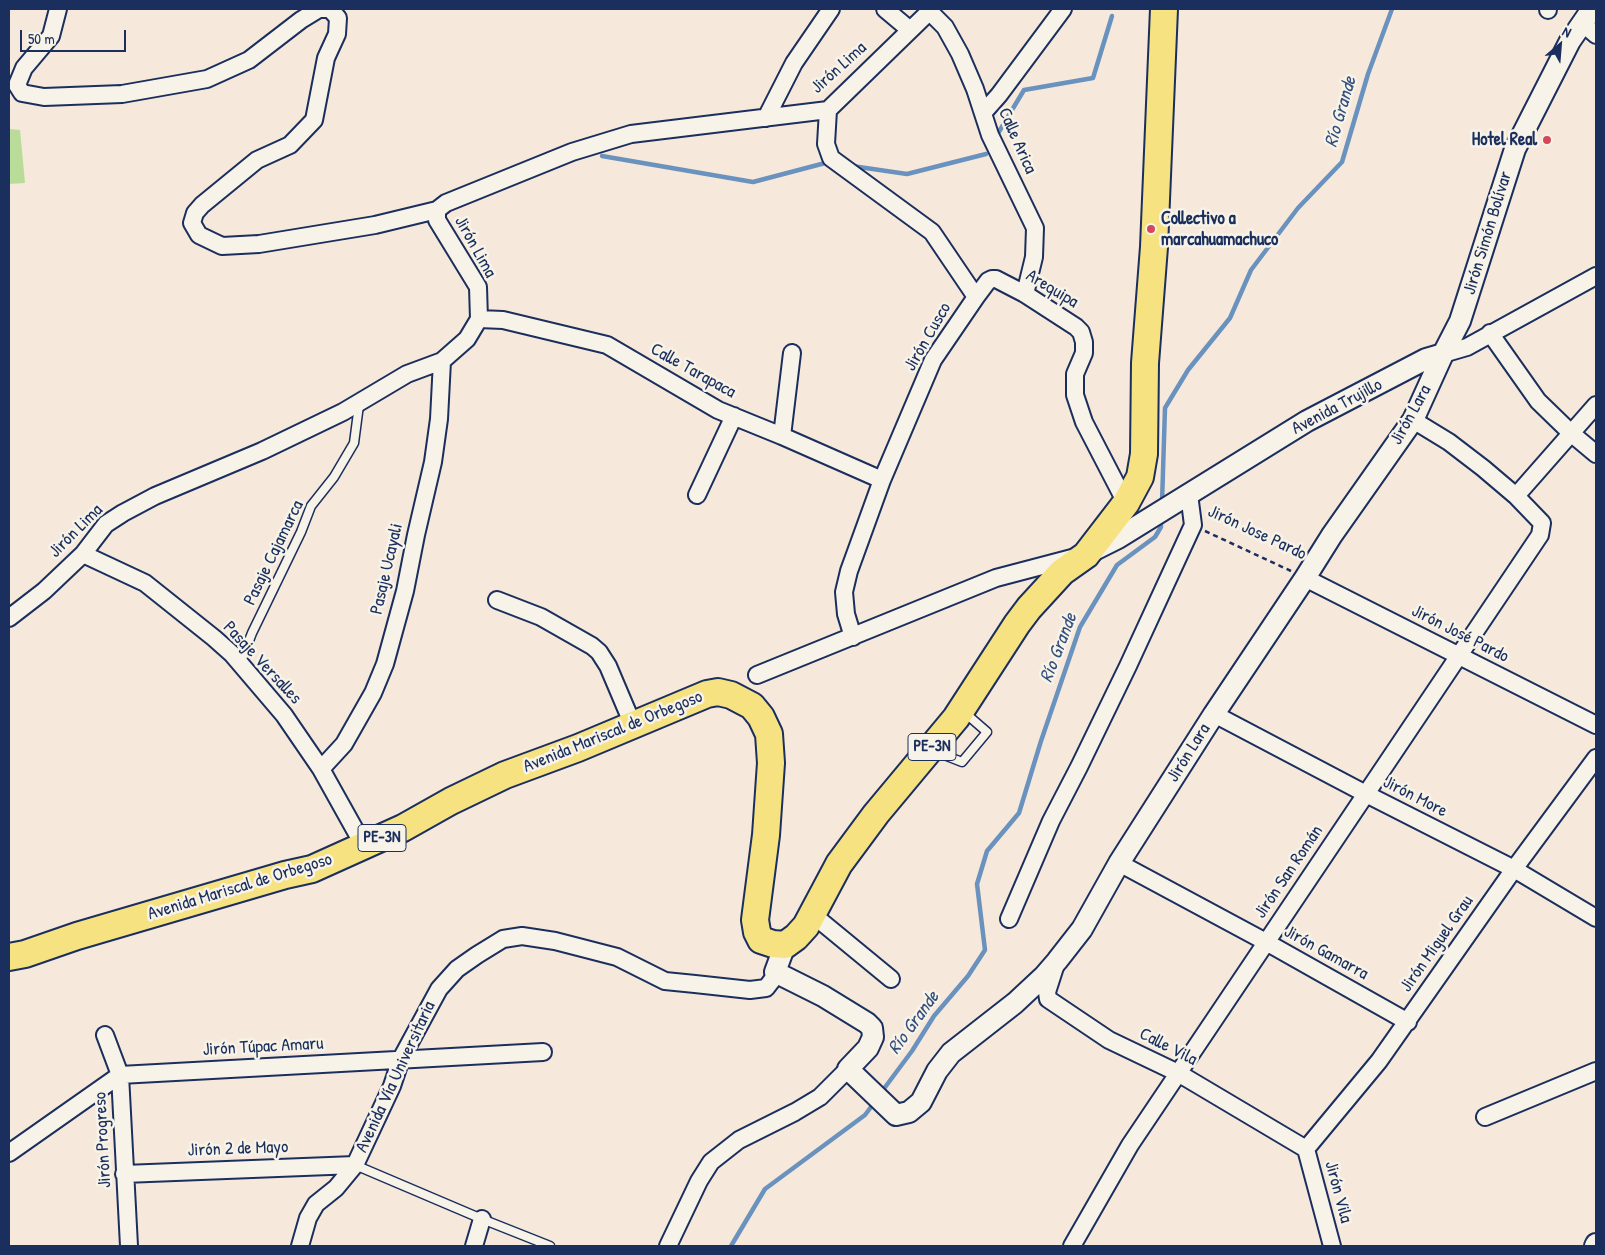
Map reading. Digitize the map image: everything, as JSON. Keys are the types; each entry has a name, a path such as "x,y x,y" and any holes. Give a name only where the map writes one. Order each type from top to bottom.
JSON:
{"highway":[{"path":"1086,554 1126,503 1140,477 1144,454 1145,363 1154,247 1164,9"},
{"name":"PE-3N","path":"785,945 806,926 839,864 876,814 962,710 1029,608 1062,572 1086,554"},
{"name":"Avenida Mariscal de Orbegoso","path":"9,957 26,954 77,936 285,875 312,869 403,828 451,801 505,775 578,748 707,694 718,692 742,700 752,706 761,717 769,734 771,763 766,835 755,920 757,932 761,940 785,945"}],"street":[{"path":"58,9 51,36 24,68 17,85 22,93 44,97 122,94 208,79 248,60 301,20 319,9 330,9 338,18 337,34 326,58 314,120 290,145 258,160 202,205 195,214 192,223 198,235 222,246 259,244 375,224 437,210"},
{"path":"766,118 794,63 831,9"},
{"path":"885,9 910,30"},
{"path":"983,113 999,95 1063,9"},
{"name":"Jirón Lima","path":"9,618 44,591 82,554 106,524 124,513 155,496 262,451 343,412 407,374 442,361 467,339 479,319 478,287 437,220 437,210 446,204 572,152 631,134 828,110 931,10"},
{"name":"Calle Arica","path":"931,10 960,54 975,89 990,135 1035,228 1034,258 1025,294"},
{"name":"Jirón Simón Bolívar","path":"1443,354 1463,312 1515,149 1570,41 1590,22"},
{"name":"Jirón Cusco","path":"828,110 826,144 831,158 932,232 976,297 933,360 882,480 849,571 844,592 846,614 853,636"},
{"name":"Avenida Trujillo","path":"1086,554 1118,538 1307,421 1426,359 1467,347 1596,276"},
{"name":"Arequipa","path":"976,297 988,281 996,279 1025,294 1081,332 1084,342 1084,353 1075,374 1074,395 1084,422 1126,503"},
{"name":"Calle Tarapaca","path":"479,319 503,320 607,345 718,410 882,480"},
{"path":"1490,333 1538,401 1596,454"},
{"path":"782,436 792,352"},
{"name":"Jirón Lara","path":"852,1073 896,1115 909,1112 921,1102 937,1071 951,1053 1015,1003 1044,976 1082,929 1119,863 1214,714 1306,578 1332,535 1413,420 1443,354"},
{"name":"Pasaje Ucayali","path":"321,769 344,744 373,694 385,664 405,591 433,462 439,419 442,361"},
{"path":"1413,420 1449,442 1484,468 1516,496 1596,405"},
{"path":"698,495 734,416"},
{"name":"Jirón Jose Pardo","path":"1186,496 1193,525"},
{"name":"Jirón San Román","path":"1072,1246 1130,1145 1540,535 1542,523 1516,496"},
{"path":"1009,919 1051,821 1128,666 1193,525"},
{"name":"Pasaje Versalles","path":"82,554 145,584 214,638 240,664 284,714 321,769 364,846"},
{"path":"757,675 996,578 1086,554"},
{"name":"Jirón José Pardo","path":"1306,578 1596,725"},
{"path":"497,600 541,618 592,646 599,652 608,666 633,725"},
{"name":"Jirón More","path":"1214,714 1514,869 1596,918"},
{"name":"Jirón Miguel Grau","path":"1306,1149 1379,1061 1408,1022 1514,869 1596,758"},
{"name":"Jirón Gamarra","path":"1119,863 1266,942 1408,1022"},
{"path":"812,914 891,979"},
{"name":"Avenida Vía Universitaria","path":"300,1246 308,1218 316,1204 336,1188 355,1165 392,1086 401,1059 438,988 477,954 503,939 522,936 556,941 617,958 665,980 750,990 766,988 773,979 785,945"},
{"name":"Calle Vila","path":"1057,960 1047,992 1048,999 1109,1040 1178,1074 1306,1149"},
{"path":"668,1246 699,1181 711,1162 739,1140 795,1112 820,1097 852,1073 868,1048 872,1037 872,1028 867,1023 823,996 775,972"},
{"name":"Jirón Progreso","path":"105,1035 120,1076 129,1246"},
{"name":"Jirón Túpac Amaru","path":"120,1076 543,1052"},
{"path":"1485,1117 1596,1071"},
{"path":"9,1153 120,1076"},
{"name":"Jirón Vila","path":"1306,1149 1332,1246"},
{"name":"Jirón 2 de Mayo","path":"124,1174 355,1165"},
{"path":"474,1246 482,1219"}],"lane":[{"name":"Pasaje Cajamarca","path":"240,664 252,633 301,532 311,506 334,477 354,443 359,403"},
{"path":"355,1165 550,1246"}],"path":[{"name":"Jirón Jose Pardo","path":"1193,525 1306,578"}],"green space":[{"path":"9,129 20,130 25,183 9,184"}],"waterway":[{"name":"Río Grande","path":"1162,503 1165,408 1188,370 1230,318 1251,270 1298,208 1342,162 1368,74 1392,9"},
{"path":"997,135 1024,90 1093,78 1112,16"},
{"path":"852,166 907,174 986,154"},
{"path":"602,156 753,182 829,162"},
{"name":"Río Grande","path":"880,1094 912,1051 934,1016 968,976 985,950 977,884 987,851 1019,813 1041,741 1080,627 1117,565 1155,537 1161,527 1161,518"},
{"name":"Río Grande","path":"731,1246 765,1189 865,1115 874,1103"}],"place":[{"name":"Hotel Real","path":"1547,140"},
{"name":"Collectivo a marcahuamachuco","path":"1151,229"}]}
